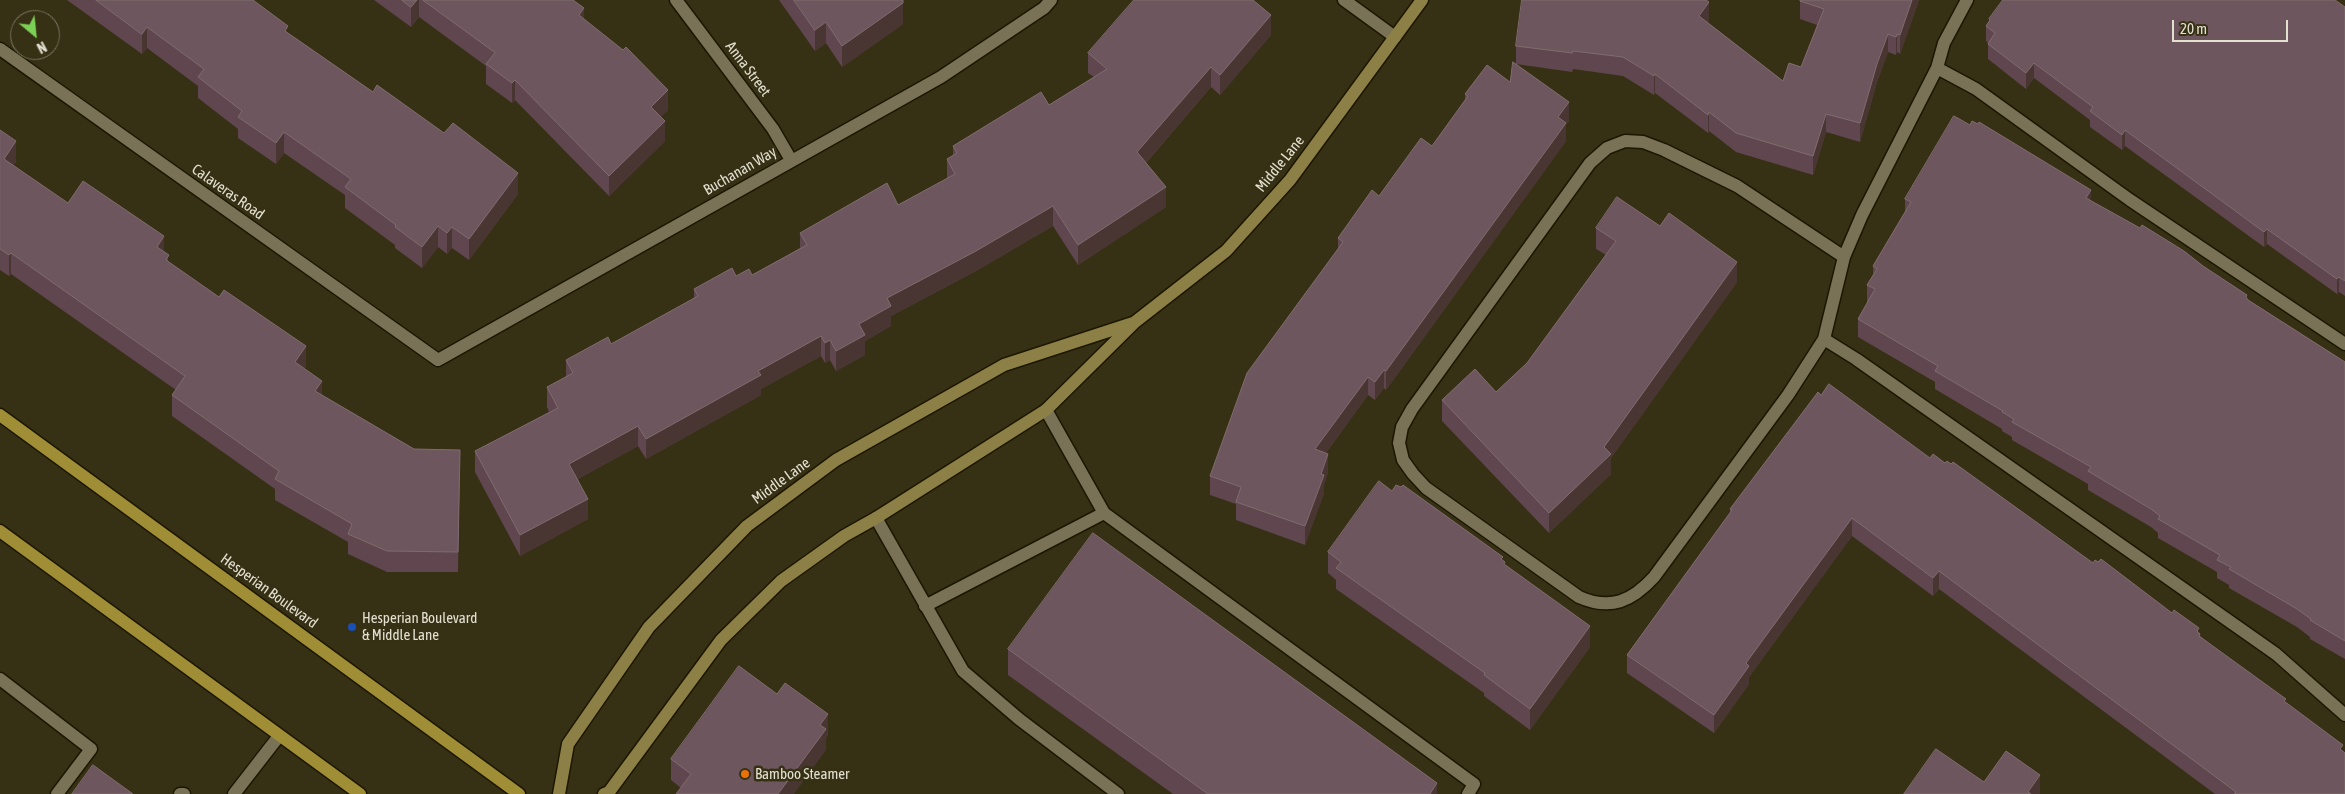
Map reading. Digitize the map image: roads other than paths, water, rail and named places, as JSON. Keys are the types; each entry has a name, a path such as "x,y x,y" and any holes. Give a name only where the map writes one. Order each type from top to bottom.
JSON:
{"main road":[{"name":"Hesperian Boulevard","path":"0,415 519,794"},
{"path":"0,532 360,794"}],"street":[{"name":"Anna Street","path":"676,0 773,129 792,160"},
{"name":"Buchanan Way","path":"438,360 941,78 1044,8 1051,0"},
{"path":"1344,0 1395,37"},
{"name":"Middle Lane","path":"604,794 608,792 721,640 781,581 844,536 876,518 1046,410 1135,322 1226,251 1290,180 1422,0"},
{"path":"1844,257 1737,186 1664,150 1643,142 1625,142 1607,148 1590,163 1412,409 1402,426 1399,443 1403,460 1426,488 1565,588 1594,604 1624,601 1640,592 1654,577 1788,395 1824,339 1844,257 1862,215 1937,68 1944,43 1967,0"},
{"name":"Calaveras Road","path":"0,49 438,360"},
{"path":"1937,68 1976,89 2130,200 2345,344"},
{"name":"Middle Lane","path":"559,794 568,744 649,627 747,526 836,460 1004,365 1135,322"},
{"path":"1824,339 1856,359 2276,654 2345,715"},
{"path":"1046,410 1104,513 1474,784 1468,794"},
{"path":"925,606 1104,513"},
{"path":"876,518 963,671 1019,719 1118,794"},
{"path":"0,679 91,749 57,794"},
{"path":"234,794 279,736"}],"place":[{"name":"Hesperian Boulevard & Middle Lane","path":"352,627"},
{"name":"Bamboo Steamer","path":"745,774"}]}
